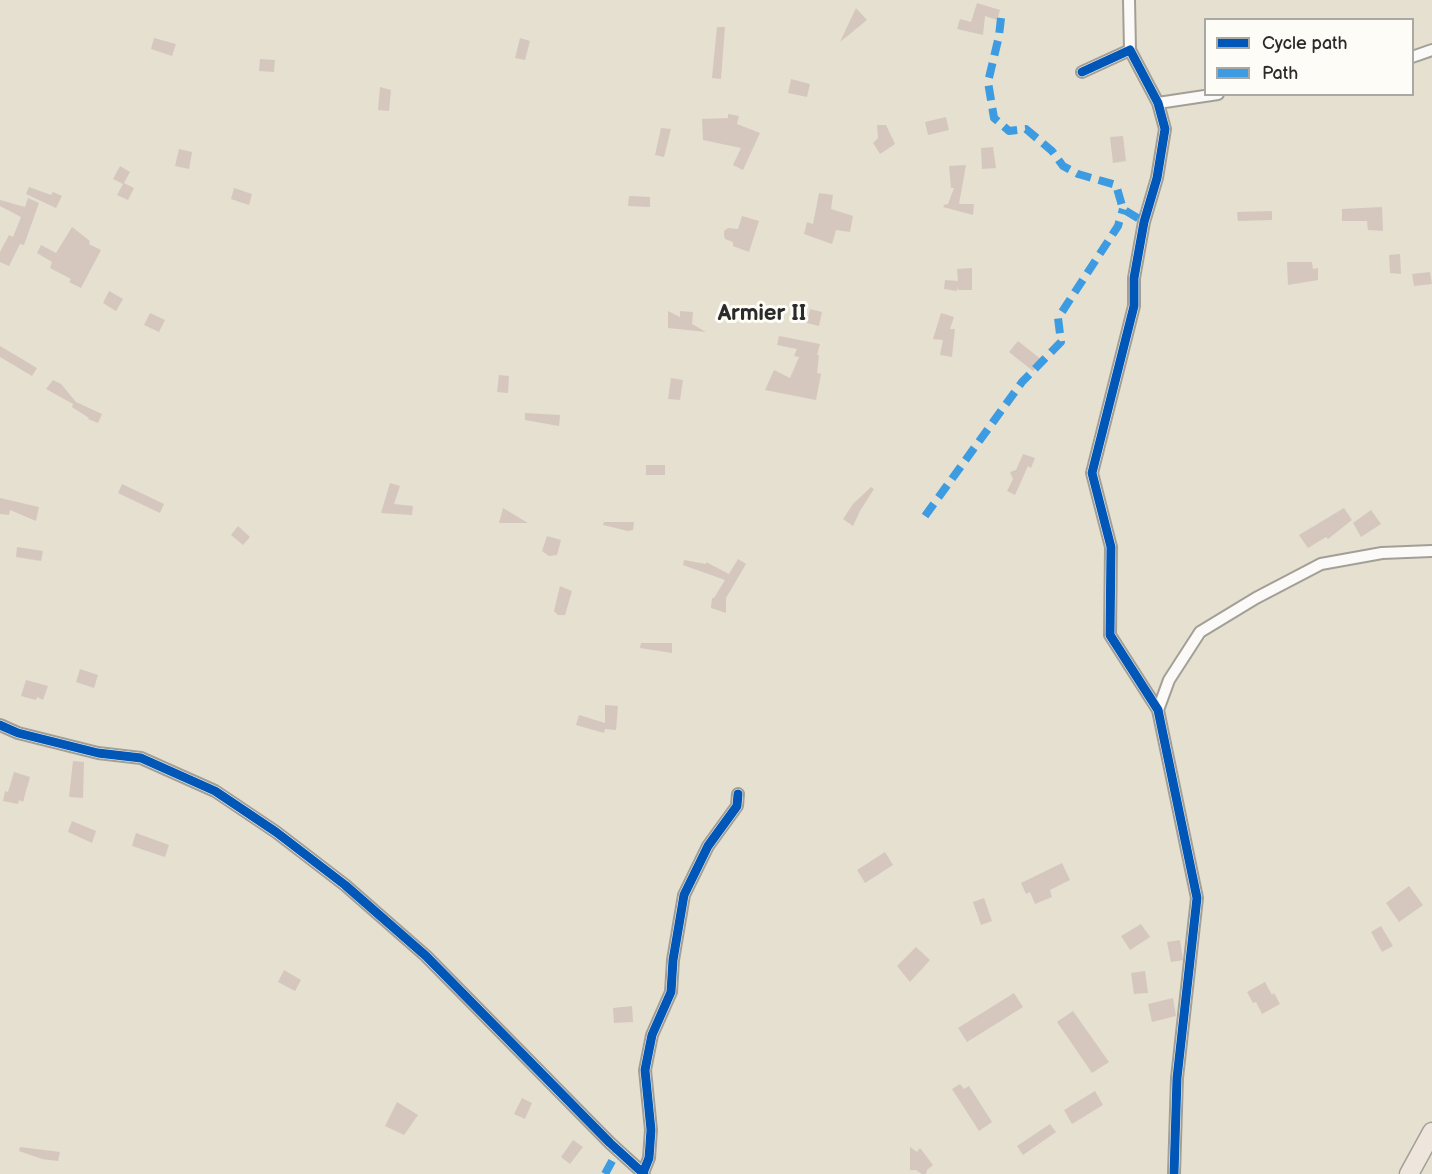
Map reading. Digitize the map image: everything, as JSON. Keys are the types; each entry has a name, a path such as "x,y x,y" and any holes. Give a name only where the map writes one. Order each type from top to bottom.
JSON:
{"main road":[{"path":"1409,1174 1432,1132"}],"street":[{"path":"1129,0 1130,50 1158,103 1165,129 1157,178 1144,222 1134,278 1134,306 1092,473 1112,547 1110,635 1158,710 1197,898 1176,1078 1174,1174"},
{"path":"1082,72 1130,50"},
{"path":"1414,57 1432,50"},
{"path":"1158,103 1205,96"},
{"path":"1158,710 1169,680 1200,632 1256,598 1321,564 1382,553 1432,551"},
{"path":"0,725 18,733 98,753 141,758 216,792 276,832 345,885 426,956 643,1174 649,1158 651,1130 645,1070 652,1035 671,992 673,960 684,896 708,846 737,806 738,794"}],"building":[{"path":"977,3 1000,10 997,20 985,16 983,35 957,29 960,19 971,22"},
{"path":"856,8 867,20 840,42"},
{"path":"717,27 725,27 721,79 712,78"},
{"path":"154,38 176,44 172,56 151,49"},
{"path":"520,38 530,41 525,60 515,58"},
{"path":"260,59 275,60 274,72 259,71"},
{"path":"791,79 810,84 807,97 788,93"},
{"path":"380,87 391,90 389,111 378,110"},
{"path":"728,114 739,116 737,124 760,133 743,170 733,165 741,148 703,140 702,119 728,118"},
{"path":"946,117 949,130 928,135 925,122"},
{"path":"877,125 886,125 895,144 880,154 873,143 878,138"},
{"path":"661,128 671,129 664,157 655,155"},
{"path":"1123,136 1126,161 1113,163 1110,137"},
{"path":"993,147 996,168 982,169 981,148"},
{"path":"179,149 192,152 189,169 175,166"},
{"path":"966,165 959,204 974,204 973,215 943,207 948,204 954,188 951,188 949,166"},
{"path":"120,166 130,172 124,183 134,188 128,200 117,195 123,184 113,179"},
{"path":"29,187 51,195 53,192 62,196 56,208 26,194"},
{"path":"234,188 252,194 249,205 231,199"},
{"path":"819,193 833,195 831,209 853,216 850,232 836,230 832,244 804,234 807,222 813,224"},
{"path":"629,196 650,197 650,207 628,206"},
{"path":"28,198 39,203 24,245 20,244 9,266 0,262 0,252 9,235 13,237 21,217 0,206 0,200 25,207"},
{"path":"1382,207 1383,231 1368,230 1367,221 1342,221 1342,209"},
{"path":"1272,211 1272,220 1238,221 1237,212"},
{"path":"742,216 759,221 749,252 733,246 733,242 725,239 724,235 724,231 728,228 738,229"},
{"path":"72,227 90,241 89,244 101,250 81,288 69,282 71,279 50,268 52,262 37,253 41,245 56,253"},
{"path":"1400,254 1401,274 1390,273 1389,255"},
{"path":"1287,262 1312,262 1313,269 1318,268 1318,280 1288,285"},
{"path":"972,268 972,290 958,290 958,285 957,291 944,289 945,280 958,281 957,269"},
{"path":"1430,272 1432,284 1414,286 1412,274"},
{"path":"109,291 123,299 116,311 103,303"},
{"path":"810,309 822,312 819,326 807,323"},
{"path":"668,311 680,317 680,311 693,312 692,324 706,332 668,328"},
{"path":"150,313 165,320 159,332 144,325"},
{"path":"941,313 954,317 950,329 955,329 952,357 940,355 943,340 933,339"},
{"path":"779,336 820,344 817,355 819,355 817,373 821,374 816,400 765,390 774,370 790,378 799,357 794,356 797,349 777,345"},
{"path":"1018,341 1042,360 1033,371 1009,352"},
{"path":"0,346 37,368 32,376 0,357"},
{"path":"499,375 509,376 508,393 497,392"},
{"path":"671,378 683,380 680,400 668,399"},
{"path":"53,380 61,384 76,402 102,414 98,423 88,419 72,407 73,404 46,389"},
{"path":"525,413 560,415 559,426 525,420"},
{"path":"1023,454 1035,458 1031,468 1028,466 1015,495 1007,491 1013,479 1010,472 1016,470"},
{"path":"646,465 665,465 665,475 646,475"},
{"path":"390,483 400,486 394,504 413,506 412,515 381,513"},
{"path":"122,484 164,504 160,513 118,493"},
{"path":"871,487 874,489 853,526 843,519 853,504"},
{"path":"0,498 39,507 36,521 10,510 9,515 0,514"},
{"path":"503,508 528,523 499,523"},
{"path":"1344,508 1352,520 1328,539 1326,537 1308,548 1299,535"},
{"path":"1371,510 1381,524 1361,537 1353,523"},
{"path":"604,522 634,522 633,530 628,531 603,525"},
{"path":"238,526 250,537 243,545 231,535"},
{"path":"547,536 561,540 557,555 549,556 542,551"},
{"path":"17,547 43,551 41,561 16,557"},
{"path":"738,559 746,564 726,598 726,613 711,608 712,598 725,580 683,565 684,560 706,564 706,562 729,574"},
{"path":"560,586 572,591 565,615 558,615 554,611"},
{"path":"641,643 672,643 672,653 640,648"},
{"path":"80,669 98,675 94,688 76,682"},
{"path":"26,680 48,686 43,700 37,697 36,700 21,696"},
{"path":"605,705 618,706 616,730 605,729 604,733 576,725 579,715 605,723"},
{"path":"73,761 84,762 83,798 69,797"},
{"path":"14,772 30,777 23,802 19,800 18,804 3,801"},
{"path":"72,821 96,831 92,843 68,832"},
{"path":"136,833 169,845 165,857 132,846"},
{"path":"885,852 893,865 865,883 857,870"},
{"path":"1062,863 1070,880 1050,890 1052,897 1035,904 1030,892 1026,894 1021,883"},
{"path":"1409,886 1423,905 1399,922 1386,903"},
{"path":"984,898 992,921 981,925 973,902"},
{"path":"1141,924 1150,937 1130,950 1121,936"},
{"path":"1381,926 1393,946 1382,952 1371,932"},
{"path":"1180,940 1183,960 1171,962 1167,942"},
{"path":"916,947 930,960 910,982 897,966"},
{"path":"284,970 301,980 295,991 278,982"},
{"path":"1145,971 1148,993 1134,994 1131,973"},
{"path":"1265,982 1280,1004 1262,1014 1256,1002 1253,1003 1247,992"},
{"path":"1014,993 1023,1007 967,1042 958,1028"},
{"path":"1173,998 1176,1016 1152,1022 1148,1004"},
{"path":"632,1006 633,1022 614,1023 613,1008"},
{"path":"1073,1011 1109,1062 1092,1073 1057,1022"},
{"path":"960,1084 964,1089 969,1086 992,1122 979,1131 952,1089"},
{"path":"1095,1091 1103,1105 1072,1124 1064,1110"},
{"path":"522,1098 532,1103 525,1119 514,1114"},
{"path":"397,1102 418,1115 404,1135 385,1126"},
{"path":"1050,1124 1056,1132 1023,1155 1017,1146"},
{"path":"573,1140 583,1147 570,1164 561,1157"},
{"path":"20,1147 60,1152 58,1161 42,1159 19,1151"},
{"path":"910,1147 917,1152 920,1148 933,1165 926,1174 910,1170"}],"marked path":[{"path":"1001,18 988,82 994,118 1009,131 1026,129 1052,151 1063,166 1078,174 1116,185 1123,209 1144,222"},
{"path":"925,516 1022,382 1061,342 1058,318 1118,226 1123,209"},
{"path":"605,1174 618,1150"}],"cycle path":[{"path":"1082,72 1130,50 1158,103 1165,129 1157,178 1144,222 1134,278 1134,306 1092,473 1111,547 1110,635 1158,710 1197,898 1177,1078 1174,1174"},
{"path":"0,725 18,733 98,753 141,758 215,791 276,832 345,885 426,956 610,1143 644,1174"},
{"path":"643,1173 649,1158 651,1130 645,1070 652,1035 671,992 673,960 684,895 708,846 737,806 738,794"}],"district":[{"name":"Armier II","path":"762,314"}]}
